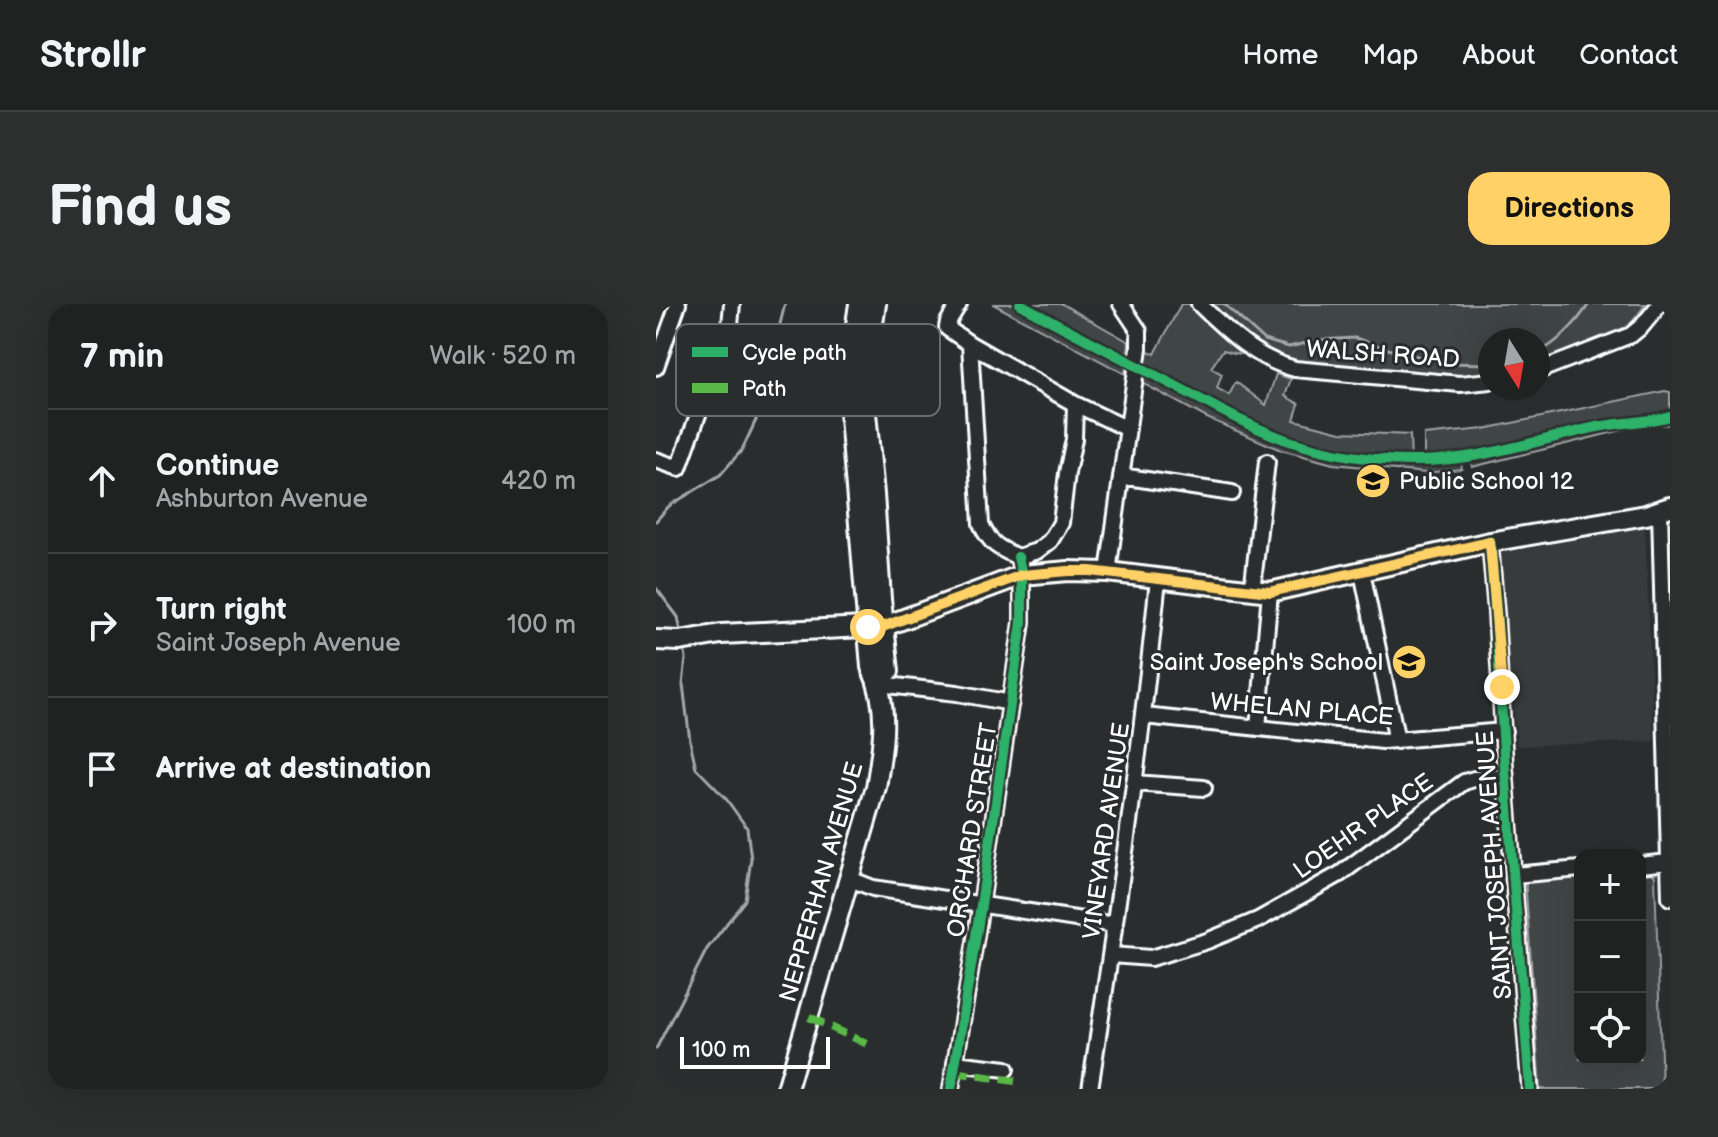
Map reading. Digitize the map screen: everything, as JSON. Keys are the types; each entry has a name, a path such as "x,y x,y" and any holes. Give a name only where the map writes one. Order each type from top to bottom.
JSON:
{"main road":[{"name":"NEPPERHAN AVENUE","path":"856,324 859,304"},
{"name":"NEPPERHAN AVENUE","path":"873,324 876,304"},
{"name":"NEPPERHAN AVENUE","path":"787,1089 876,787 884,738 879,684 889,671 876,626 850,416"},
{"name":"NEPPERHAN AVENUE","path":"866,416 881,599 876,626"},
{"path":"656,651 688,640 721,634 876,626 1020,566 1108,572 1261,592 1490,542 1665,509"},
{"path":"656,640 688,640"}],"street":[{"path":"656,367 660,346 678,304"},
{"path":"730,324 732,304"},
{"path":"959,304 947,328 1075,404 1128,429"},
{"path":"1108,572 1139,348 1139,331 1121,304"},
{"name":"WALSH ROAD","path":"1199,304 1240,343 1279,365 1460,384 1478,382"},
{"path":"1550,366 1631,335 1660,304"},
{"path":"970,344 981,524 988,539 1020,566 1050,541 1061,523 1074,439 1075,404"},
{"path":"656,460 679,468 698,416"},
{"path":"1258,728 1267,462"},
{"path":"1121,476 1232,493"},
{"path":"1665,509 1670,898"},
{"name":"SAINT JOSEPH AVENUE","path":"1490,542 1530,1089"},
{"name":"ORCHARD STREET","path":"951,1089 1022,622 1020,566"},
{"path":"1362,572 1397,741"},
{"name":"VINEYARD AVENUE","path":"1090,1089 1144,716 1158,579"},
{"path":"879,684 1011,703"},
{"name":"WHELAN PLACE","path":"1144,716 1383,741 1504,731"},
{"name":"LOEHR PLACE","path":"1111,955 1151,958 1258,920 1340,874 1464,782 1506,777"},
{"path":"1134,783 1204,788"},
{"path":"1646,866 1669,872"},
{"path":"1514,875 1574,870"},
{"path":"850,879 873,888 1115,925"},
{"path":"955,1063 1006,1069"}],"shaded area":[{"path":"993,304 1062,304 1129,342 1125,374"},
{"path":"1181,304 1646,304 1624,332 1550,363 1550,328 1478,328 1478,378 1426,378 1329,368 1223,350 1211,368 1222,374 1217,388 1229,395 1236,382 1266,405 1276,374 1291,379 1285,396 1299,404 1294,420 1341,432 1410,435 1411,464 1460,459 1462,469 1426,473 1333,464 1281,450 1207,418 1142,383 1146,350 1155,354"},
{"path":"1670,392 1670,425 1647,424 1472,467 1469,454 1424,459 1424,435 1484,429"},
{"path":"1645,527 1654,741 1517,746 1499,554"},
{"path":"1646,869 1655,876 1662,1089 1540,1089 1525,878 1574,874 1574,1065 1646,1065"}],"waterway":[{"path":"780,324 785,304"},
{"path":"1224,304 1264,340 1289,347 1319,340 1355,338 1445,363 1478,364"},
{"path":"1550,345 1566,332 1589,304"},
{"path":"656,521 669,506 720,475 742,450 757,416"},
{"path":"656,588 678,617 681,632"},
{"path":"656,1049 707,949 745,900 751,859 747,828 727,800 696,768 683,684 684,648"}],"marked path":[{"path":"809,1017 874,1047"},
{"path":"954,1072 1015,1081"}],"cycle path":[{"path":"1020,304 1257,428 1304,446 1351,456 1414,461 1459,458 1592,428 1670,416"},
{"path":"1490,542 1530,1089"},
{"path":"951,1089 1022,622 1022,575 1018,557"}],"place":[{"name":"Public School 12","path":"1373,481"},
{"name":"Saint Joseph's School","path":"1409,662"}],"route":[{"path":"868,627 885,626 1022,575 1090,571 1270,592 1490,542 1502,687"}]}
